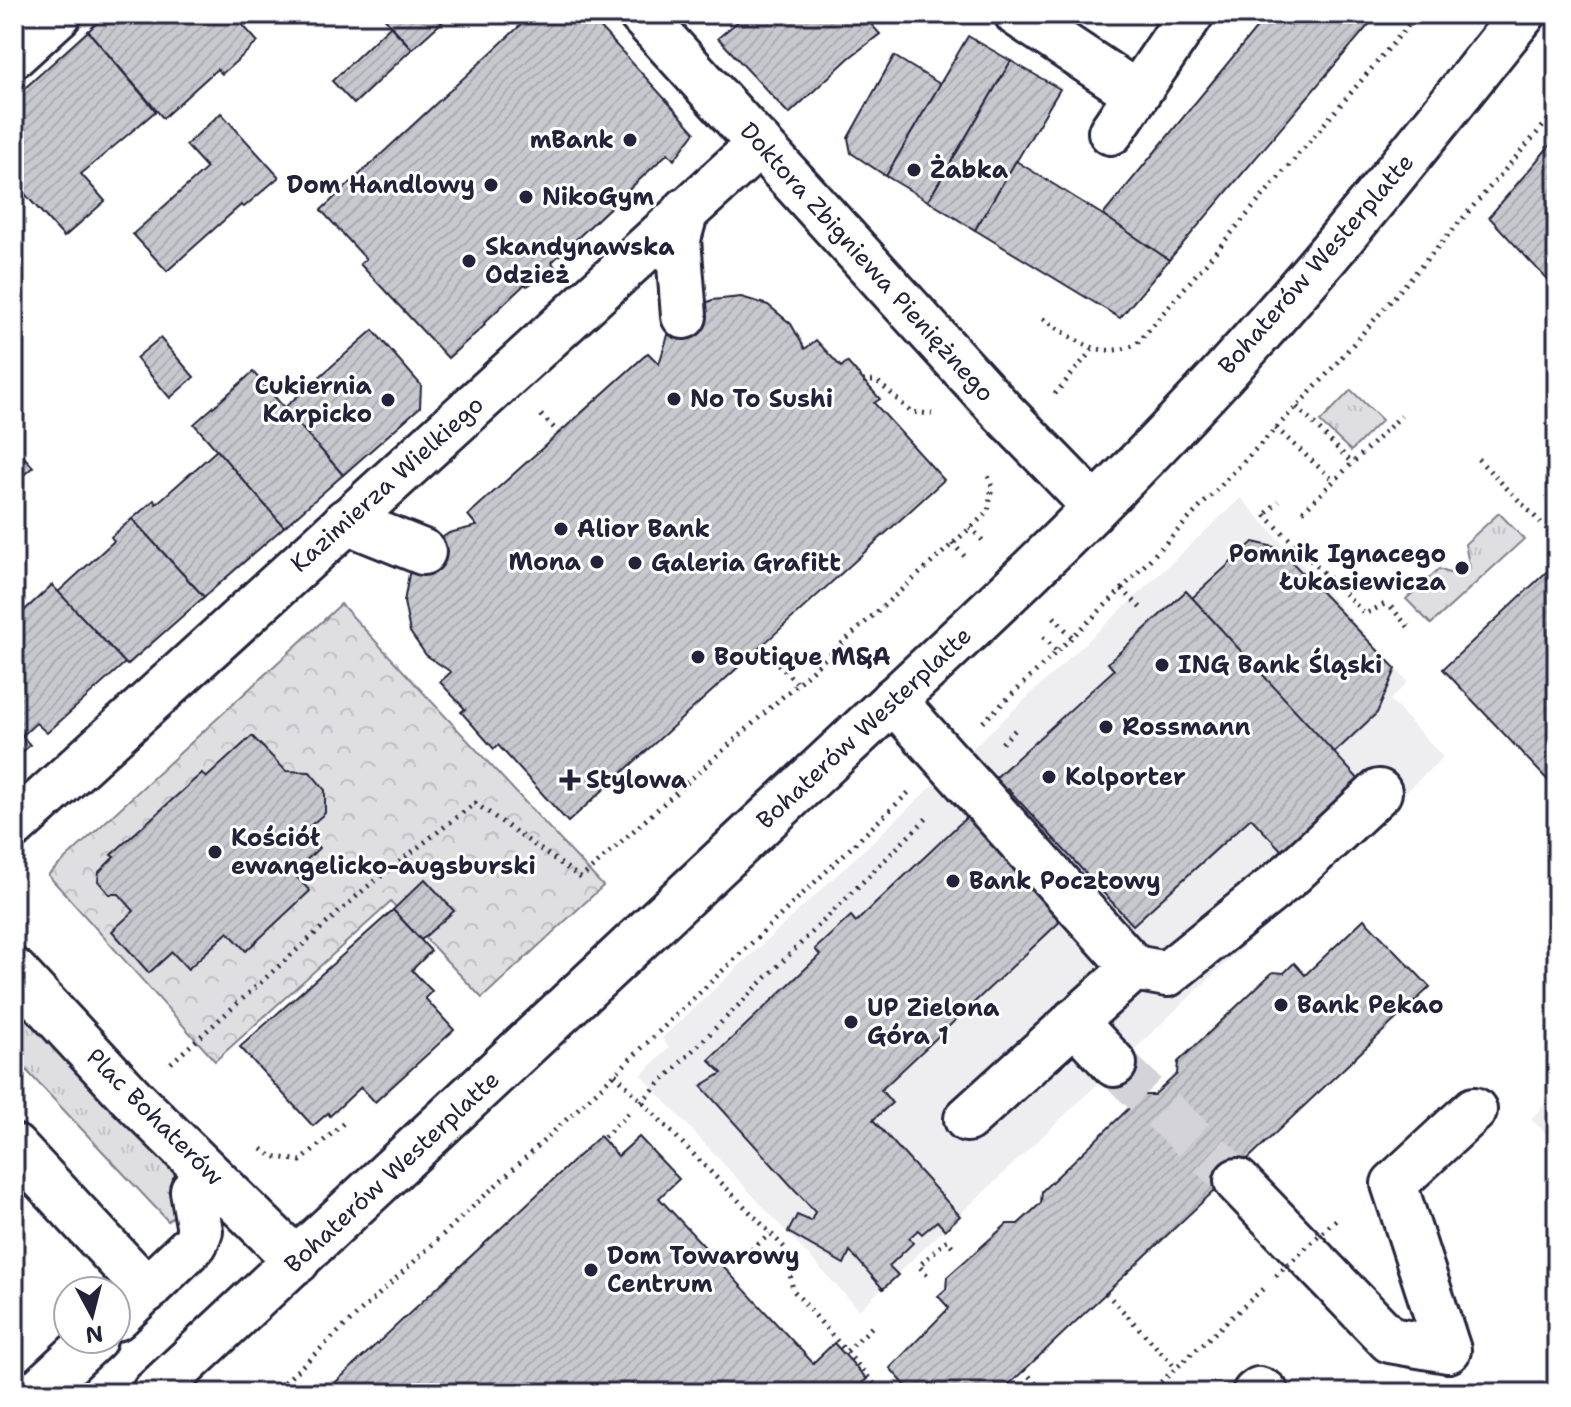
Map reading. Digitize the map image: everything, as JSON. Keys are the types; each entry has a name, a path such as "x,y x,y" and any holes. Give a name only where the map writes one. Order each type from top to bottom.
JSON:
{"street":[{"path":"17,48 59,14"},
{"path":"1017,14 1136,93"},
{"path":"1111,132 1191,14"},
{"name":"Bohaterów Westerplatte","path":"154,1393 1095,507 1273,318 1397,172 1523,14"},
{"name":"Doktora Zbigniewa Pieniężnego","path":"661,22 760,144 986,393 1095,507"},
{"name":"Kazimierza Wielkiego","path":"14,826 760,144"},
{"path":"684,316 678,239 686,210"},
{"path":"346,521 423,552"},
{"path":"893,700 1134,968 1167,974 1295,871 1379,792"},
{"path":"967,1119 1134,968"},
{"name":"Plac Bohaterów","path":"14,971 131,1097 297,1261"},
{"path":"1074,1021 1114,1064"},
{"path":"1237,1181 1390,1340 1448,1350 1394,1184 1474,1110"},
{"path":"14,1147 109,1275"},
{"path":"132,1303 195,1243 200,1231 193,1191"},
{"path":"36,1393 77,1355"},
{"path":"1255,1393 1259,1390 1266,1393"}],"path":[{"path":"1043,319 1093,349 1117,352 1136,345 1418,14"},
{"path":"641,1102 955,769 1057,651 1122,589 1296,407 1557,110"},
{"path":"1046,405 1093,349"},
{"path":"863,381 877,381 911,412"},
{"path":"1296,407 1352,463"},
{"path":"540,412 559,433"},
{"path":"1303,511 1401,416"},
{"path":"1276,428 1334,481"},
{"path":"1478,459 1549,531"},
{"path":"180,1072 170,1062 367,887 475,803 581,878 988,512 992,486 982,461"},
{"path":"1278,501 1266,514 1365,614 1389,605 1410,629"},
{"path":"970,527 983,541"},
{"path":"952,543 969,561"},
{"path":"1122,589 1143,610"},
{"path":"1059,623 1072,637"},
{"path":"1043,637 1057,651"},
{"path":"761,647 796,682"},
{"path":"273,1393 615,1074 955,769 1017,728"},
{"path":"615,1074 785,1248 793,1290 882,1393"},
{"path":"604,1137 632,1110"},
{"path":"258,1147 271,1156 301,1161 347,1120"},
{"path":"1149,1393 1339,1217"},
{"path":"733,1265 770,1234"},
{"path":"927,1275 919,1266 947,1240 955,1249"},
{"path":"1106,1293 1176,1368"},
{"path":"847,1351 874,1325"},
{"path":"1024,1370 1044,1393"}],"shaded area":[{"path":"1241,498 1408,682 1390,700 1443,757 859,1310 641,1075 669,1048 662,1038"},
{"path":"1557,1091 1557,1144 1531,1119"}],"green space":[{"path":"1351,390 1382,420 1351,451 1320,422"},
{"path":"1499,513 1524,539 1431,624 1406,599 1439,569 1462,578 1470,569 1465,544"},
{"path":"341,604 603,886 482,998 391,902 215,1061 48,875"},
{"path":"14,999 182,1177 168,1191 183,1207 168,1221 14,1057"}],"building":[{"path":"107,14 233,14 258,42 222,74 217,69 163,118 88,31"},
{"path":"381,14 451,14 412,49"},
{"name":"Dom Handlowy","path":"517,14 588,14 695,132 674,160 668,153 552,262 556,269 527,286 525,284 448,358 360,264 366,259 321,210 524,22"},
{"path":"747,14 812,14 815,17 819,14 862,14 880,34 849,58 789,114 718,38"},
{"path":"1268,14 1378,14 1169,260 1103,215"},
{"path":"390,26 412,49 354,104 332,81"},
{"path":"88,31 156,111 81,174 105,201 64,237 14,182 14,98"},
{"path":"968,36 1011,61 928,201 886,176"},
{"path":"894,56 940,84 886,176 851,153 848,138"},
{"path":"1011,61 1060,89 975,230 928,201"},
{"path":"221,113 279,177 244,207 241,205 167,271 133,234 207,168 186,145"},
{"path":"1557,137 1557,290 1489,217"},
{"path":"1016,161 1169,260 1120,318 975,230"},
{"name":"Galeria Grafitt","path":"741,297 768,305 791,324 805,349 816,340 841,367 847,362 880,399 874,403 944,480 568,822 498,745 494,749 461,712 465,709 440,682 451,672 426,655 410,632 404,602 409,574 425,550 449,533 477,526 468,515 648,353 659,364 668,335 686,313 712,300"},
{"path":"373,330 421,385 420,407 343,475 284,408"},
{"path":"160,338 194,377 170,398 136,358"},
{"path":"14,354 23,364 14,372"},
{"path":"253,372 343,475 284,527 194,424"},
{"path":"14,446 33,467 14,483"},
{"path":"217,450 284,527 204,597 132,519 154,500 156,504"},
{"path":"132,519 204,597 127,665 58,592 114,541 111,537"},
{"path":"1253,542 1278,548 1396,669 1377,713 1334,753 1192,598"},
{"path":"1557,562 1557,788 1556,789 1443,669"},
{"path":"52,585 125,663 47,733 36,723 22,736 14,727 14,620"},
{"path":"1186,591 1361,782 1283,852 1251,818 1133,925 1008,789 993,803 982,790 1114,670 1108,663"},
{"path":"14,727 30,745 14,760"},
{"name":"Kościół ewangelicko-augsburski","path":"252,736 286,771 310,772 325,790 325,813 304,831 319,848 293,873 310,891 246,951 228,932 188,969 172,952 149,973 112,931 134,911 119,894 109,894 98,881 99,872 114,857 111,855 202,773 206,778"},
{"name":"UP Zielona Góra 1","path":"970,814 1065,917 881,1090 892,1103 873,1120 960,1216 945,1230 937,1221 922,1234 918,1230 909,1238 913,1243 889,1266 898,1275 883,1289 850,1251 844,1264 788,1232 797,1215 811,1221 815,1212 701,1086 722,1073 709,1060 820,955 815,949 851,916 856,922"},
{"path":"425,879 454,911 421,940 393,910"},
{"path":"393,910 431,951 412,970 432,991 425,998 454,1030 375,1102 361,1087 330,1116 328,1113 313,1126 240,1047"},
{"path":"1364,919 1430,987 1000,1393 912,1393 890,1368 949,1308 938,1296 946,1289 947,1277 1007,1224 1018,1224 1041,1203 1042,1191 1143,1095 1154,1095 1177,1074 1178,1062 1273,972 1284,973 1294,963 1305,975"},
{"name":"Dom Towarowy Centrum","path":"600,1136 618,1156 639,1137 679,1179 659,1198 813,1363 834,1343 867,1379 851,1393 324,1393"}],"tunnel":[{"path":"1114,1064 1237,1181"}],"place":[{"name":"mBank","path":"630,140"},
{"name":"Żabka","path":"914,170"},
{"name":"Dom Handlowy","path":"491,185"},
{"name":"NikoGym","path":"526,197"},
{"name":"Skandynawska Odzież","path":"469,261"},
{"name":"No To Sushi","path":"674,399"},
{"name":"Cukiernia Karpicko","path":"388,400"},
{"name":"Alior Bank","path":"561,529"},
{"name":"Mona","path":"597,562"},
{"name":"Galeria Grafitt","path":"635,563"},
{"name":"Pomnik Ignacego Łukasiewicza","path":"1462,568"},
{"name":"Boutique M&A","path":"698,657"},
{"name":"ING Bank Śląski","path":"1162,665"},
{"name":"Rossmann","path":"1106,727"},
{"name":"Kolporter","path":"1049,777"},
{"name":"Stylowa","path":"570,780"},
{"name":"Kościół ewangelicko-augsburski","path":"215,852"},
{"name":"Bank Pocztowy","path":"953,881"},
{"name":"Bank Pekao","path":"1281,1005"},
{"name":"UP Zielona Góra 1","path":"851,1022"},
{"name":"Dom Towarowy Centrum","path":"591,1270"}]}
